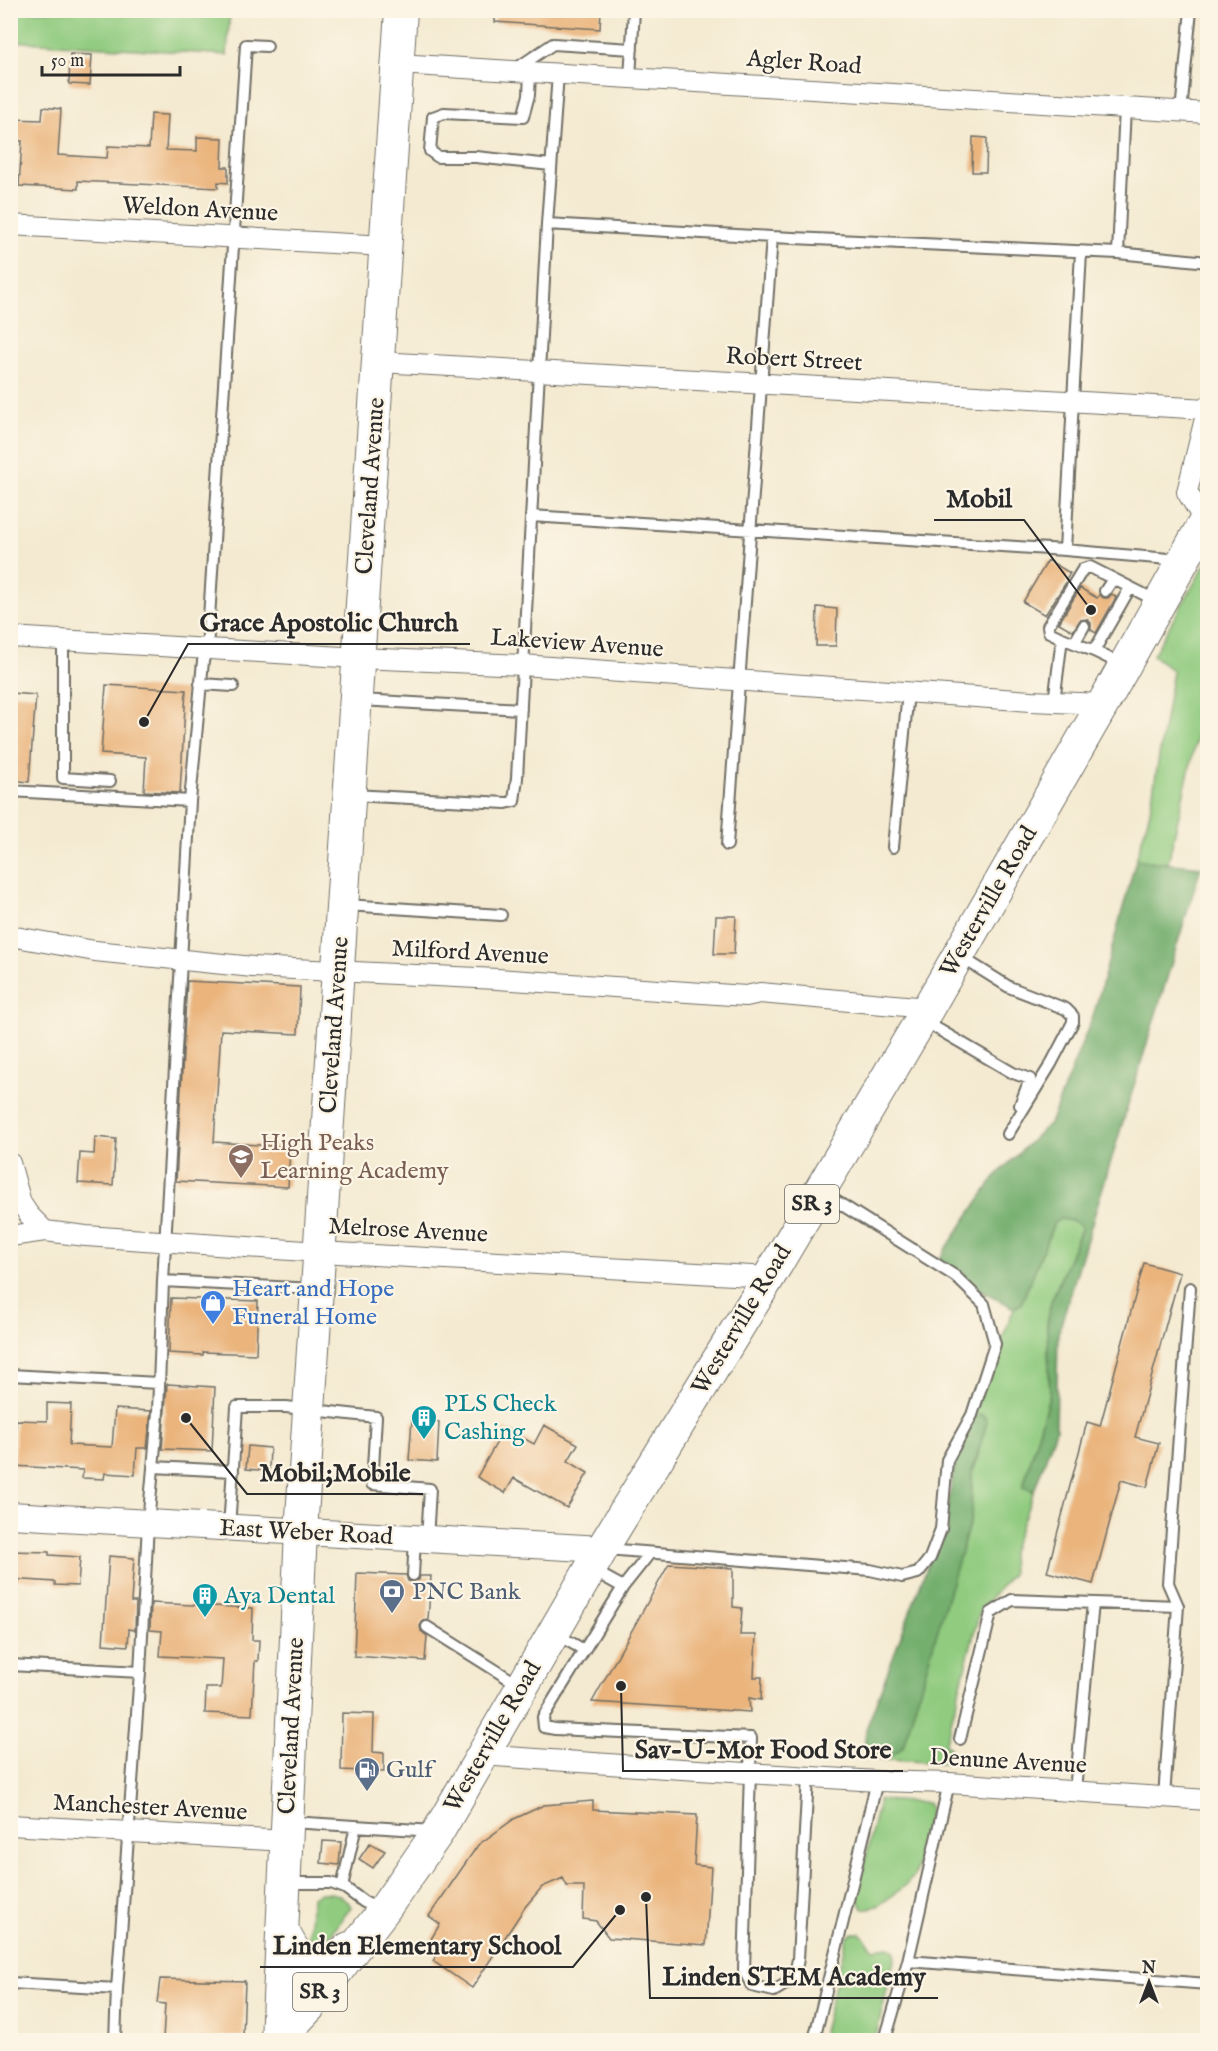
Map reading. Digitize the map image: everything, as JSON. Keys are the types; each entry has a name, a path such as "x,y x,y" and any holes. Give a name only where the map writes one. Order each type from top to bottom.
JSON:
{"main road":[{"name":"Cleveland Avenue","path":"277,2039 301,1533 401,10"},
{"name":"Westerville Road","path":"277,2039 310,2006 383,1911 438,1832 596,1559 770,1277 925,1013 1103,704 1206,518"},
{"path":"282,1929 302,1961 314,1966 327,1963 357,1942"}],"street":[{"name":"Agler Road","path":"398,64 1208,113"},
{"name":"Weldon Avenue","path":"10,225 386,246"},
{"name":"Robert Street","path":"379,362 1073,402 1207,407"},
{"path":"1206,518 1187,492 1207,407"},
{"name":"Lakeview Avenue","path":"10,636 359,658 522,665 1103,704"},
{"name":"Milford Avenue","path":"10,936 95,951 181,961 746,996 760,993 925,1013"},
{"path":"10,1163 21,1203 45,1231"},
{"name":"Melrose Avenue","path":"10,1236 45,1231 86,1236 320,1251 770,1277"},
{"name":"East Weber Road","path":"10,1515 421,1539 596,1559"},
{"name":"Denune Avenue","path":"481,1755 1208,1800"},
{"name":"Manchester Avenue","path":"10,1825 129,1832 287,1832"}],"lane":[{"path":"630,78 634,10"},
{"path":"1181,112 1191,10"},
{"path":"551,165 438,157 430,151 434,117 444,113 523,117 529,95 521,71 554,44 632,48"},
{"path":"115,2040 148,1524 158,1412 165,1241 190,801 200,684 203,658 207,649 246,45 267,46"},
{"path":"350,795 506,803 514,801 518,778 522,665 547,224 558,74"},
{"path":"1118,253 1125,108"},
{"path":"547,224 1118,253 1208,262"},
{"path":"727,845 772,237"},
{"path":"1065,550 1081,252"},
{"path":"531,516 1065,550 1184,560"},
{"path":"1125,665 1049,632 1048,626 1083,569 1090,567 1160,602"},
{"path":"1106,591 1113,579"},
{"path":"1094,651 1130,588"},
{"path":"1075,642 1084,626"},
{"path":"1054,702 1062,638"},
{"path":"63,640 63,778 110,781"},
{"path":"200,684 233,686"},
{"path":"893,847 908,692"},
{"path":"356,700 520,709"},
{"path":"10,791 190,801"},
{"path":"343,904 501,915"},
{"path":"925,1013 1013,1073 1030,1079 1008,1134 1051,1064 1073,1022 1073,1016 1066,1009 1009,987 958,955"},
{"path":"596,1559 650,1553 870,1570 902,1577 918,1573 930,1558 940,1529 947,1460 972,1415 995,1344 984,1304 956,1276 819,1191"},
{"path":"163,1281 317,1289"},
{"path":"1164,1797 1178,1606 1168,1583 1190,1287"},
{"path":"10,1375 158,1383"},
{"path":"229,1528 237,1407 286,1407 376,1417 372,1484 430,1489 413,1575"},
{"path":"153,1467 233,1471"},
{"path":"650,1553 623,1587 584,1650 543,1718 544,1727 751,1738 744,1970 752,1986 774,1991 794,1979 798,1959 808,1777"},
{"path":"596,1559 623,1587"},
{"path":"960,1739 991,1613 1012,1600 1178,1606"},
{"path":"1075,1791 1093,1603"},
{"path":"427,1627 522,1687"},
{"path":"554,1632 584,1650"},
{"path":"10,1665 140,1672"},
{"path":"814,2040 877,1781"},
{"path":"885,2040 908,1962 949,1783"},
{"path":"287,1832 356,1826 438,1832"},
{"path":"342,1887 356,1826"},
{"path":"284,1883 331,1883 383,1911"},
{"path":"908,1962 1208,1984"},
{"path":"10,1983 117,1989"}],"green space":[{"path":"10,11 230,11 227,55 11,41"},
{"path":"1207,561 1207,692 1168,863 1136,860 1150,811 1173,671 1153,655"},
{"path":"1136,860 1201,867 1058,1334 1056,1430 1034,1491 1023,1487 1050,1393 1047,1325 1051,1302 1082,1227 1073,1221 1060,1219 1054,1223 1021,1304 1014,1308 935,1265 994,1178 1051,1121 1094,1013"},
{"path":"1060,1219 1073,1221 1082,1227 1051,1302 1047,1325 1050,1393 1023,1487 1034,1491 1011,1552 1012,1574 980,1610 945,1746 949,1747 945,1763 869,1759 870,1755 893,1755 971,1518 972,1473 979,1456 971,1420 1014,1308 1021,1304 1054,1223"},
{"path":"980,1414 987,1422 972,1473 971,1518 903,1747 893,1755 870,1755 864,1749 866,1729 946,1516 954,1468 971,1420"},
{"path":"879,1800 928,1803 930,1810 915,1875 905,1886 878,1906 863,1909 857,1896"},
{"path":"320,1893 338,1895 345,1899 351,1907 318,1953 308,1947 312,1897"},
{"path":"853,1933 860,1933 874,1949 888,1947 894,1949 895,1956 875,2040 821,2040 847,1937"}],"building":[{"path":"495,10 601,10 600,29 495,22"},
{"path":"70,54 92,55 90,85 69,84"},
{"path":"43,107 61,109 58,155 107,158 108,146 149,148 151,114 168,115 166,150 197,151 197,137 223,138 222,167 228,167 228,183 218,182 218,188 78,181 78,189 19,186 22,141 10,140 10,119 42,120"},
{"path":"973,137 987,138 986,172 972,172"},
{"path":"1048,560 1070,573 1045,615 1023,602"},
{"path":"1080,588 1097,598 1099,595 1108,598 1112,594 1116,597 1096,633 1091,630 1091,623 1087,619 1080,620 1073,631 1059,623"},
{"path":"817,607 837,609 836,646 816,646"},
{"path":"106,685 186,690 180,793 144,791 146,757 101,754"},
{"path":"10,693 36,695 29,782 10,780"},
{"path":"716,916 736,916 734,954 714,954"},
{"path":"187,981 300,987 298,1034 221,1030 214,1142 290,1147 288,1187 176,1181"},
{"path":"95,1137 116,1139 113,1185 78,1183 80,1153 94,1154"},
{"path":"1144,1263 1180,1273 1135,1437 1159,1443 1147,1487 1121,1480 1093,1584 1047,1572 1087,1422 1100,1426"},
{"name":"Heart and Hope Funeral Home","path":"171,1298 258,1301 256,1354 169,1353"},
{"path":"167,1384 215,1387 212,1451 162,1449"},
{"path":"47,1403 71,1404 69,1445 112,1447 115,1409 151,1411 147,1448 137,1448 135,1475 105,1473 104,1479 82,1478 83,1470 14,1466 16,1420 47,1421"},
{"name":"PLS Check Cashing","path":"412,1420 439,1422 437,1462 409,1460"},
{"path":"544,1425 578,1444 568,1461 588,1473 567,1508 514,1478 505,1493 477,1477 505,1428 534,1444"},
{"path":"248,1446 270,1448 269,1471 246,1469"},
{"path":"10,1551 49,1552 49,1555 80,1557 78,1586 10,1579"},
{"path":"109,1556 134,1558 131,1602 136,1602 135,1630 129,1629 128,1646 103,1644"},
{"path":"669,1564 733,1568 733,1607 742,1608 740,1635 756,1635 754,1677 762,1677 761,1700 749,1698 750,1712 592,1702"},
{"name":"PNC Bank","path":"357,1573 406,1575 408,1581 413,1582 419,1580 420,1576 431,1576 428,1620 423,1621 420,1626 421,1631 427,1636 425,1661 354,1656"},
{"path":"151,1603 253,1608 252,1640 259,1640 258,1661 255,1661 252,1715 205,1713 206,1688 221,1688 223,1659 160,1656 162,1631 150,1630"},
{"path":"342,1713 374,1714 373,1752 384,1753 384,1772 341,1770"},
{"path":"593,1801 593,1810 697,1815 694,1865 711,1867 706,1945 609,1938 596,1921 583,1919 584,1886 567,1886 563,1878 542,1887 525,1907 472,1988 433,1961 442,1946 431,1939 440,1924 429,1916 478,1845 514,1819 544,1805"},
{"path":"323,1841 341,1842 339,1865 321,1863"},
{"path":"370,1843 385,1851 373,1868 359,1859"},
{"path":"160,1979 245,1981 243,2037 221,2036 221,2040 163,2040 165,2004 157,2003"}],"place":[{"name":"Mobil","path":"1091,610"},
{"name":"Grace Apostolic Church","path":"144,722"},
{"name":"High Peaks Learning Academy","path":"241,1180"},
{"name":"Heart and Hope Funeral Home","path":"213,1326"},
{"name":"Mobil;Mobile","path":"186,1418"},
{"name":"PLS Check Cashing","path":"424,1441"},
{"name":"PNC Bank","path":"392,1615"},
{"name":"Aya Dental","path":"205,1619"},
{"name":"Sav-U-Mor Food Store","path":"621,1686"},
{"name":"Gulf","path":"367,1793"},
{"name":"Linden STEM Academy","path":"646,1897"},
{"name":"Linden Elementary School","path":"620,1910"}]}
